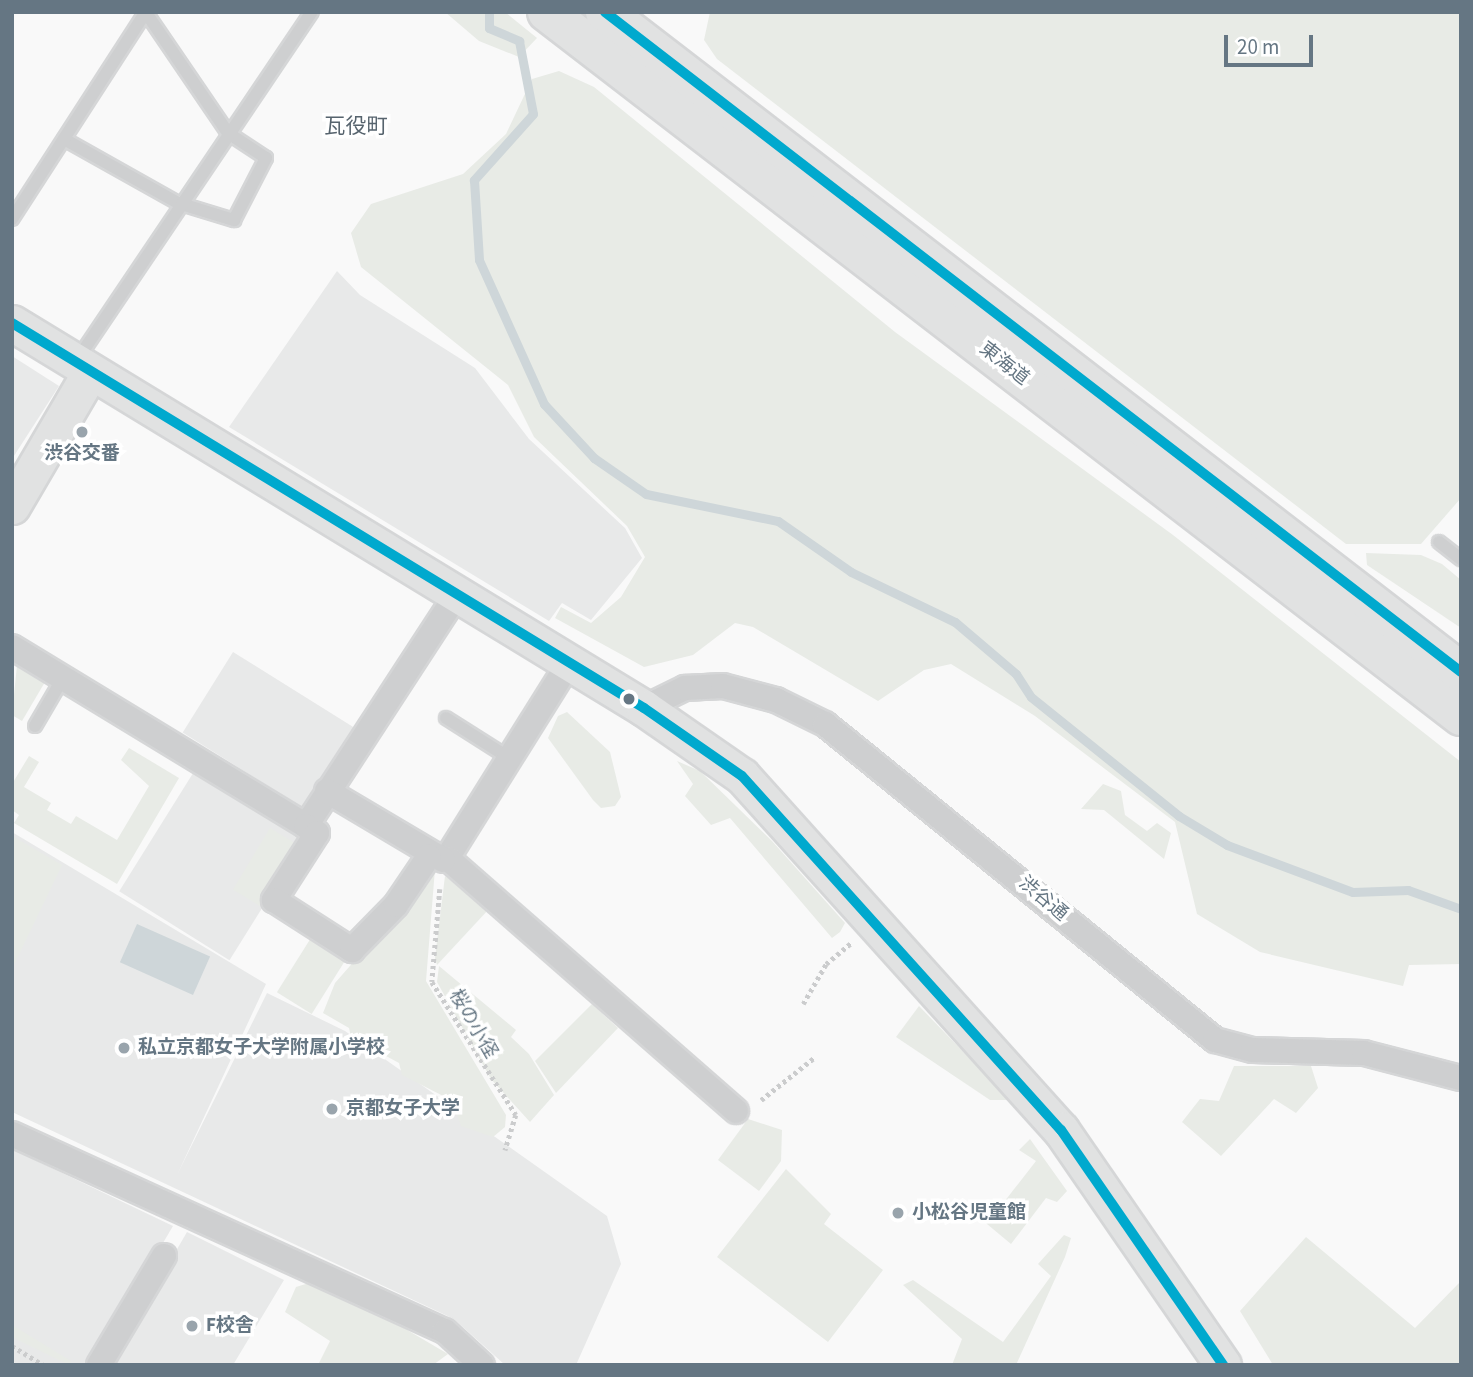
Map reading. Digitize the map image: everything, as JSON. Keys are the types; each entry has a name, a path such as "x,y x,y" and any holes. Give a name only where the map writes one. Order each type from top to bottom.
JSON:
{"highway":[{"name":"東海道","path":"547,12 1461,716"},
{"name":"東海道","path":"605,12 1461,672"}],"main road":[{"path":"12,323 82,369 455,597 644,708 711,752 769,803 989,1047 1101,1182 1223,1365"},
{"path":"12,506 82,369"}],"street":[{"path":"306,826 455,597"},
{"path":"12,646 317,833 274,900 352,950 440,858 509,758 569,663"},
{"name":"渋谷通","path":"644,708 685,688 723,686 776,700 825,724 1214,1040 1253,1050 1364,1053 1461,1078"},
{"path":"327,791 440,858 746,1107"},
{"path":"12,1134 445,1331 482,1365"},
{"path":"99,1365 164,1256"}],"lane":[{"path":"12,219 146,12 228,133 266,159 234,220 178,203 64,139"},
{"path":"82,369 178,203 312,12"},
{"path":"1439,542 1461,559"},
{"path":"35,726 63,678"},
{"path":"446,718 509,758"}],"path":[{"name":"桜の小径","path":"440,858 432,982 516,1115 505,1150"},
{"path":"803,1004 826,964 863,934"},
{"path":"746,1107 815,1057"},
{"path":"12,1346 44,1365"}],"shaded area":[{"path":"445,12 505,12 537,38 519,57 479,41"},
{"path":"710,12 1461,12 1461,498 1421,544 1346,544 717,59 704,40"},
{"path":"559,71 594,87 895,332 1173,535 1461,762 1461,964 1409,965 1403,986 1260,952 1197,914 1175,822 1035,716 951,664 924,670 878,701 753,627 735,623 693,655 644,667 555,618 561,607 591,623 621,597 645,557 627,526 534,437 508,385 361,267 351,233 371,204 463,174 506,134 532,79"},
{"path":"337,271 360,295 475,368 529,439 625,528 642,558 591,620 562,603 549,621 229,427"},
{"path":"12,356 59,386 12,459"},
{"path":"1366,553 1421,555 1442,564 1461,580 1461,628 1367,565"},
{"path":"233,652 357,729 306,810 183,733"},
{"path":"17,665 45,682 22,721 12,715"},
{"path":"567,712 610,752 621,797 615,806 601,808 593,800 548,738 558,716"},
{"path":"129,748 179,778 117,884 14,823 19,815 12,810 12,784 29,756 39,762 24,787 51,803 47,810 71,824 76,816 117,840 149,786 121,760"},
{"path":"677,761 700,771 772,841 845,923 840,932 832,938 730,818 711,825 685,796 693,784"},
{"path":"195,770 305,839 229,960 119,891"},
{"path":"1103,784 1121,791 1125,815 1147,831 1157,823 1171,833 1164,859 1104,810 1081,809"},
{"path":"270,828 298,845 261,907 233,890"},
{"path":"12,832 266,984 178,1173 267,993 345,1031 607,1216 621,1264 576,1365 505,1365 454,1319 12,1112"},
{"path":"12,836 62,865 12,969"},
{"path":"435,869 426,981 506,1115 505,1127 493,1137 461,1126 453,1101 402,1075 399,1063 351,1037 349,1028 323,1013 335,983"},
{"path":"445,876 489,909 437,965 435,958"},
{"path":"137,924 210,957 193,995 120,962"},
{"path":"314,933 349,955 312,1014 277,992"},
{"path":"439,966 516,1030 511,1037 529,1054 554,1095 530,1122 491,1079 437,982"},
{"path":"592,1004 618,1028 556,1093 535,1061"},
{"path":"919,1006 1010,1100 990,1100 896,1037"},
{"path":"1234,1066 1311,1066 1318,1088 1296,1113 1274,1099 1221,1156 1182,1122 1200,1099 1219,1101"},
{"path":"748,1119 782,1130 781,1161 759,1191 718,1160"},
{"path":"1030,1139 1067,1191 1057,1202 1046,1198 1011,1244 981,1219 997,1211 1036,1161 1019,1150"},
{"path":"12,1149 173,1226 91,1365 12,1365"},
{"path":"786,1169 831,1214 824,1224 883,1270 828,1342 717,1257"},
{"name":"F校舎","path":"187,1232 284,1280 233,1365 110,1365"},
{"path":"1064,1235 1071,1238 1065,1257 1016,1365 952,1365 962,1339 903,1285 913,1280 1003,1342 1051,1276 1038,1264"},
{"path":"1306,1237 1415,1328 1461,1281 1461,1365 1273,1365 1240,1311"},
{"path":"309,1283 380,1314 448,1354 433,1365 318,1365 330,1341 285,1312 296,1287"},
{"path":"12,1325 71,1361 69,1365 12,1337"}],"waterway":[{"path":"489,12 489,28 519,41 533,114 474,180 479,260 544,404 594,458 646,494 778,521 851,572 955,622 1016,674 1031,697 1179,816 1227,845 1353,892 1408,890 1461,909"}],"transit line":[{"path":"605,12 1461,672"},
{"path":"12,323 644,708 742,776 1061,1130 1223,1365"}],"place":[{"name":"渋谷交番","path":"82,432"},
{"name":"私立京都女子大学附属小学校","path":"124,1048"},
{"name":"京都女子大学","path":"332,1109"},
{"name":"小松谷児童館","path":"898,1213"},
{"name":"F校舎","path":"192,1326"}],"district":[{"name":"瓦役町","path":"356,126"}]}
